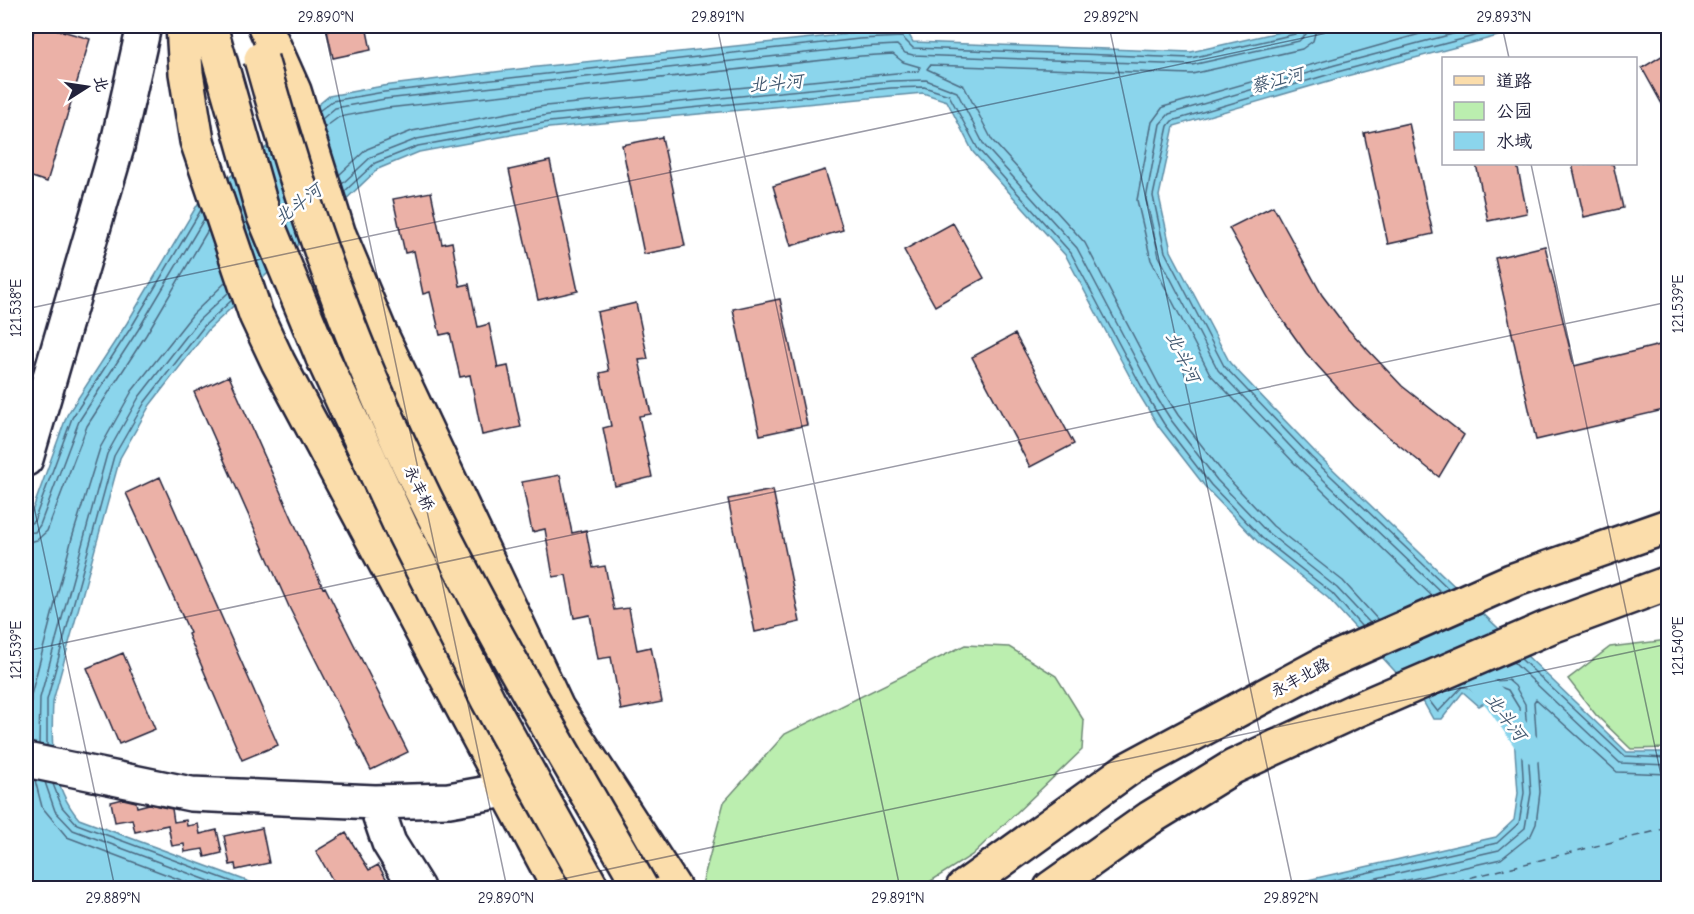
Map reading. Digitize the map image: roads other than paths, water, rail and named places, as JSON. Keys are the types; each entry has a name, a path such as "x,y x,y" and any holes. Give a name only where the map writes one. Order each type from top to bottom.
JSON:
{"main road":[{"path":"183,26 186,73 197,141 256,315 278,362 559,888"},
{"name":"永丰桥","path":"210,26 264,216 323,358 402,529 466,657 592,888"},
{"name":"永丰桥","path":"255,26 261,59 291,168 350,328 410,468 483,613 641,888"},
{"path":"265,26 294,91 338,232 379,330 557,708 674,888"},
{"name":"永丰北路","path":"963,888 1128,769 1329,661 1511,581 1668,526"},
{"path":"1052,888 1150,818 1233,768 1354,711 1549,627 1668,583"}],"street":[{"path":"26,459 117,147 144,26"},
{"path":"26,760 191,794 375,802 449,800 506,789"},
{"path":"375,802 388,843 417,888"}],"water":[{"name":"蔡江河","path":"1306,26 1536,26 1339,78 1174,126 1159,196 1171,251 1230,363 1315,452 1627,752 1668,752 1668,888 1273,888 1496,837 1514,820 1518,793 1512,708 1503,692 1479,706 1463,692 1442,719 1433,719 1424,703 1328,598 1258,542 1207,489 1159,427 1140,396 1066,256 973,152 947,101 923,93 549,128 419,152 378,169 209,329 150,405 120,458 53,701 54,763 62,792 79,819 266,888 26,888 26,528 67,415 127,323 199,202 329,96 383,86 528,68 859,33 907,31 913,42 1191,52"}],"waterway":[{"name":"北斗河","path":"1470,673 1495,698 1532,751"}]}
